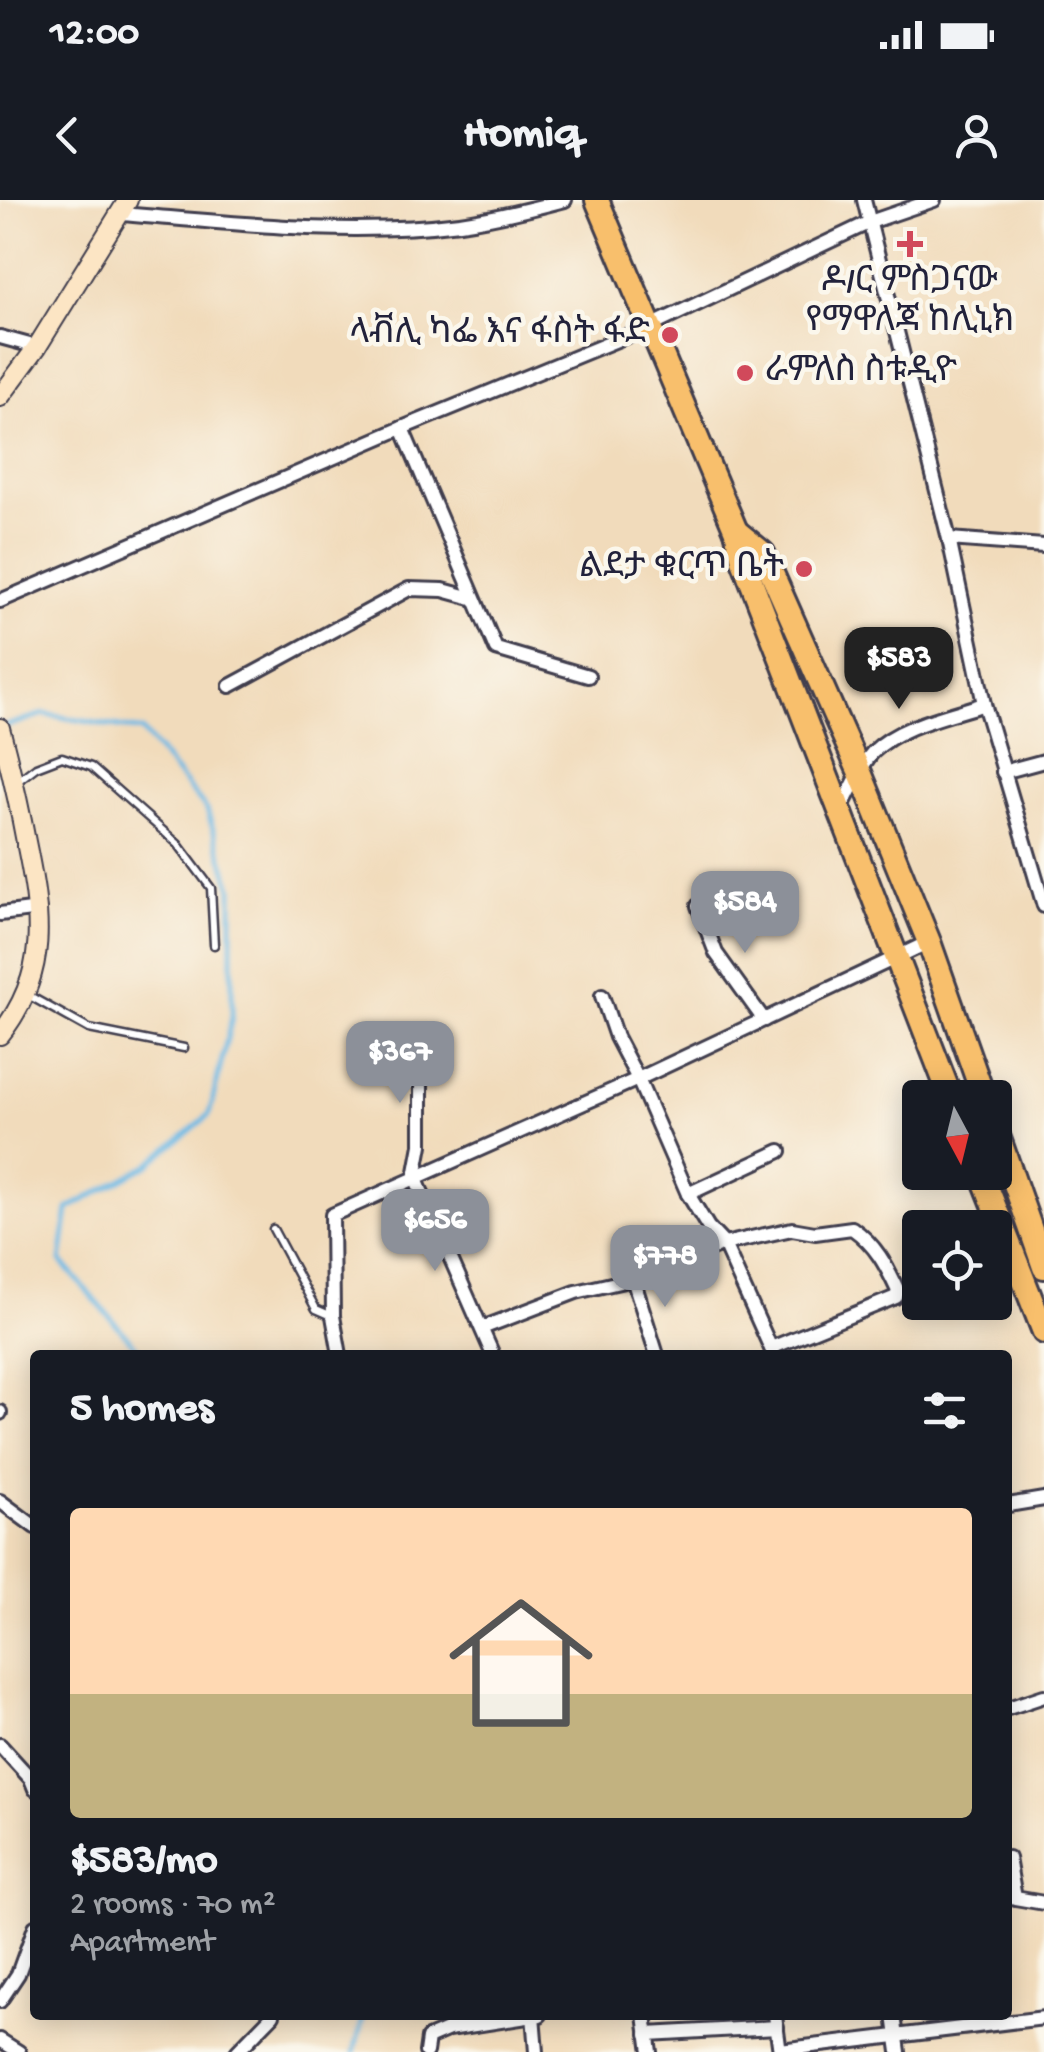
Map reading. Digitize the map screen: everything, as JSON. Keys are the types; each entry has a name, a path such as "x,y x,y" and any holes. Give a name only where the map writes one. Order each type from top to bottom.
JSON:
{"highway":[{"path":"597,200 736,531 944,1080"},
{"path":"736,531 763,553 929,942 978,1080"},
{"path":"799,700 821,690"},
{"path":"1012,1178 1044,1266"},
{"path":"988,1190 1043,1326"}],"street":[{"path":"0,398 37,347 125,207 263,225 397,228 461,223 565,200"},
{"path":"864,200 949,538 984,704 1044,906"},
{"path":"0,600 651,326 870,222 934,200"},
{"path":"0,338 37,347"},
{"path":"402,428 496,649 588,676"},
{"path":"949,538 1044,546"},
{"path":"230,686 408,590 443,590 472,598"},
{"path":"841,808 869,756 895,737 984,704"},
{"path":"0,728 40,910 38,944 26,994 0,1035"},
{"path":"1004,772 1044,761"},
{"path":"698,906 716,953 764,1020"},
{"path":"0,914 40,910"},
{"path":"339,1350 334,1316 332,1215 638,1080 929,942"},
{"path":"602,996 616,1038 688,1194 708,1228 724,1244 773,1350"},
{"path":"421,1038 421,1146 415,1177 491,1350"},
{"path":"688,1194 780,1151"},
{"path":"482,1328 576,1292 632,1279 724,1244 792,1229 815,1233 852,1228 881,1255 898,1291 896,1297 775,1350"},
{"path":"632,1279 655,1350"},
{"path":"1012,1503 1044,1499"},
{"path":"0,1502 30,1523"},
{"path":"1012,1707 1044,1696"},
{"path":"0,1745 30,1778"},
{"path":"1012,1881 1015,1898 1044,1903"},
{"path":"0,2002 18,1974 30,1942"},
{"path":"648,2034 776,2021 780,2051 1044,2018"},
{"path":"237,2052 268,2020"},
{"path":"426,2052 428,2038 449,2029 505,2020"},
{"path":"536,2020 536,2052"},
{"path":"646,2020 650,2052"},
{"path":"894,2020 898,2052"},
{"path":"0,2040 19,2052"}],"lane":[{"path":"15,783 36,766 62,756 92,767 178,844 211,888 214,946"},
{"path":"26,994 89,1029 184,1048"},
{"path":"274,1229 316,1309 334,1316"}],"waterway":[{"path":"6,726 44,714 142,731 207,810 232,889 232,1017 209,1115 148,1165 68,1209 61,1261 139,1350"},
{"path":"354,2052 363,2020"}],"place":[{"name":"ዶ/ር ምስጋናው የማዋለጃ ከሊኒክ","path":"910,244"},
{"name":"ላቭሊ ካፌ እና ፋስት ፋድ","path":"670,335"},
{"name":"ራምለስ ስቱዲዮ","path":"745,373"},
{"name":"ልደታ ቁርጥ ቤት","path":"804,569"}]}
